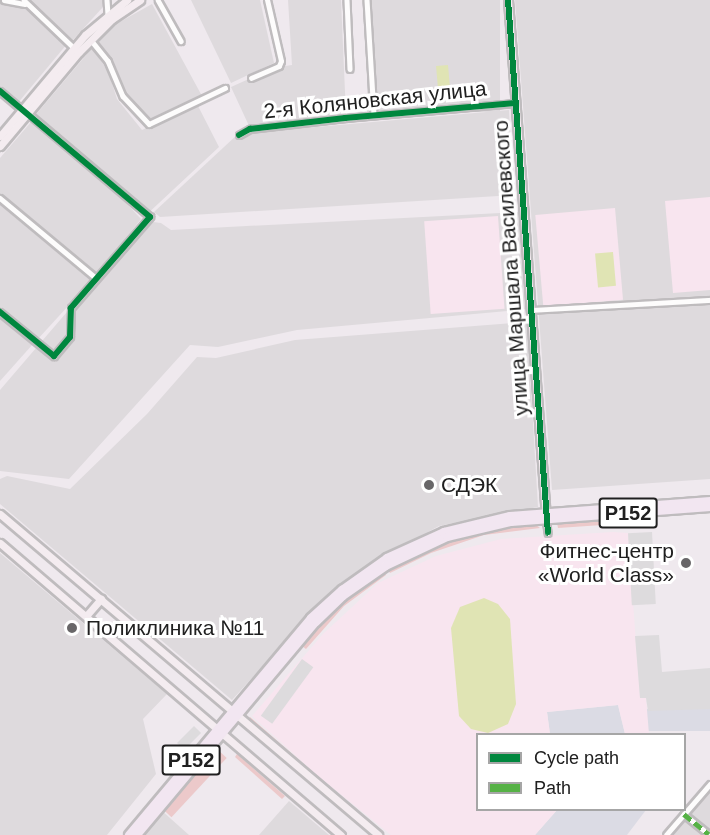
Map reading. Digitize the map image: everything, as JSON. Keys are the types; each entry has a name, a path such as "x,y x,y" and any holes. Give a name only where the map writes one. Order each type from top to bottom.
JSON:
{"main road":[{"path":"0,146 76,50 127,0"},
{"path":"76,50 91,40 110,17 140,0"},
{"name":"улица Маршала Василевского","path":"508,0 546,515"},
{"path":"0,136 25,112"},
{"name":"Р152","path":"129,835 316,622 372,575 447,537 546,515 710,501"},
{"name":"Р152","path":"546,515 710,507"},
{"path":"0,514 378,835"},
{"path":"0,543 341,835"},
{"path":"86,616 101,599"},
{"name":"Р152","path":"137,835 220,730"}],"street":[{"path":"4,0 24,2 76,50"},
{"path":"107,0 110,17"},
{"path":"158,0 181,41"},
{"path":"251,78 279,66 280,61 267,0"},
{"path":"346,0 350,69"},
{"path":"367,0 374,115"},
{"path":"91,40 108,61 123,96 149,124 225,88"},
{"path":"0,91 150,217 71,308 70,337 54,356 0,312"},
{"name":"2-я Коляновская улица","path":"239,135 250,129 374,115 515,103"},
{"path":"0,198 96,278"},
{"path":"531,310 710,300"},
{"name":"улица Маршала Василевского","path":"546,515 548,533"},
{"path":"666,835 710,784"},
{"path":"684,814 709,834"}],"shaded area":[{"path":"26,0 103,0 103,7 72,41"},
{"path":"191,0 260,0 274,63 231,83"},
{"path":"288,0 341,0 346,115 250,128 231,87 273,68 292,65"},
{"path":"367,0 500,0 500,112 367,112"},
{"path":"515,0 710,0 710,479 552,490"},
{"path":"0,1 24,7 67,44 17,104 0,89"},
{"path":"152,4 202,96 143,124 122,97 112,70 95,43 118,23"},
{"path":"92,48 108,71 117,99 142,130 197,104 219,147 144,217 122,192 33,118"},
{"path":"509,110 513,195 160,217 154,212 238,134"},
{"path":"31,122 118,194 141,219 94,278 0,200 0,158"},
{"path":"710,197 710,290 673,293 665,201"},
{"path":"0,205 91,281 37,340 0,309"},
{"path":"615,208 623,300 543,307 535,215"},
{"path":"520,212 528,309 297,330 218,347 190,345 69,479 0,471 0,390 145,221 161,223 171,230"},
{"path":"498,216 504,309 431,314 424,221"},
{"path":"0,317 33,344 0,381"},
{"path":"527,322 538,507 439,526 372,562 317,606 232,700 0,504 0,479 7,476 70,489 147,414 197,357 216,358 295,340"},
{"path":"611,518 617,524 558,528 557,523"},
{"path":"535,524 540,528 484,535 431,553 390,573 387,569 455,538"},
{"path":"652,532 656,604 632,605 628,533"},
{"path":"628,533 640,698 646,698 649,733 625,733 618,705 547,712 550,733 476,733 476,811 556,811 535,835 391,835 318,776 252,716 323,634 378,583 436,556 501,539"},
{"path":"0,553 167,694 143,719 156,774 107,835 0,835"},
{"path":"384,571 386,575 344,606 306,649 302,646 338,605"},
{"path":"659,635 662,672 710,668 710,709 648,711 646,698 640,698 635,636"},
{"path":"302,659 313,667 272,724 261,716"},
{"path":"618,705 625,733 550,733 547,712"},
{"path":"647,709 710,709 710,731 647,731"},
{"path":"250,717 336,792 333,795 248,720"},
{"path":"194,726 201,733 184,750 177,743"},
{"path":"215,747 227,758 171,817 160,806"},
{"path":"237,754 285,796 282,799 235,757"},
{"path":"710,783 710,835 664,835"},
{"path":"289,801 329,835 259,835"},
{"path":"161,810 189,835 139,835"},
{"path":"556,811 645,811 627,835 535,835"}],"green space":[{"path":"448,65 450,86 438,87 436,66"},
{"path":"613,252 616,286 598,287 595,254"},
{"path":"484,598 498,604 510,619 516,704 508,724 488,733 471,729 459,716 451,628 460,607"}],"marked path":[{"path":"684,814 709,834"}],"cycle path":[{"path":"508,0 548,533"},
{"path":"0,91 150,217 71,308 70,337 54,356 0,312"},
{"path":"239,135 250,129 515,103"}],"place":[{"name":"СДЭК","path":"429,485"},
{"name":"Фитнес-центр «World Class»","path":"686,563"},
{"name":"Поликлиника №11","path":"72,628"}]}
